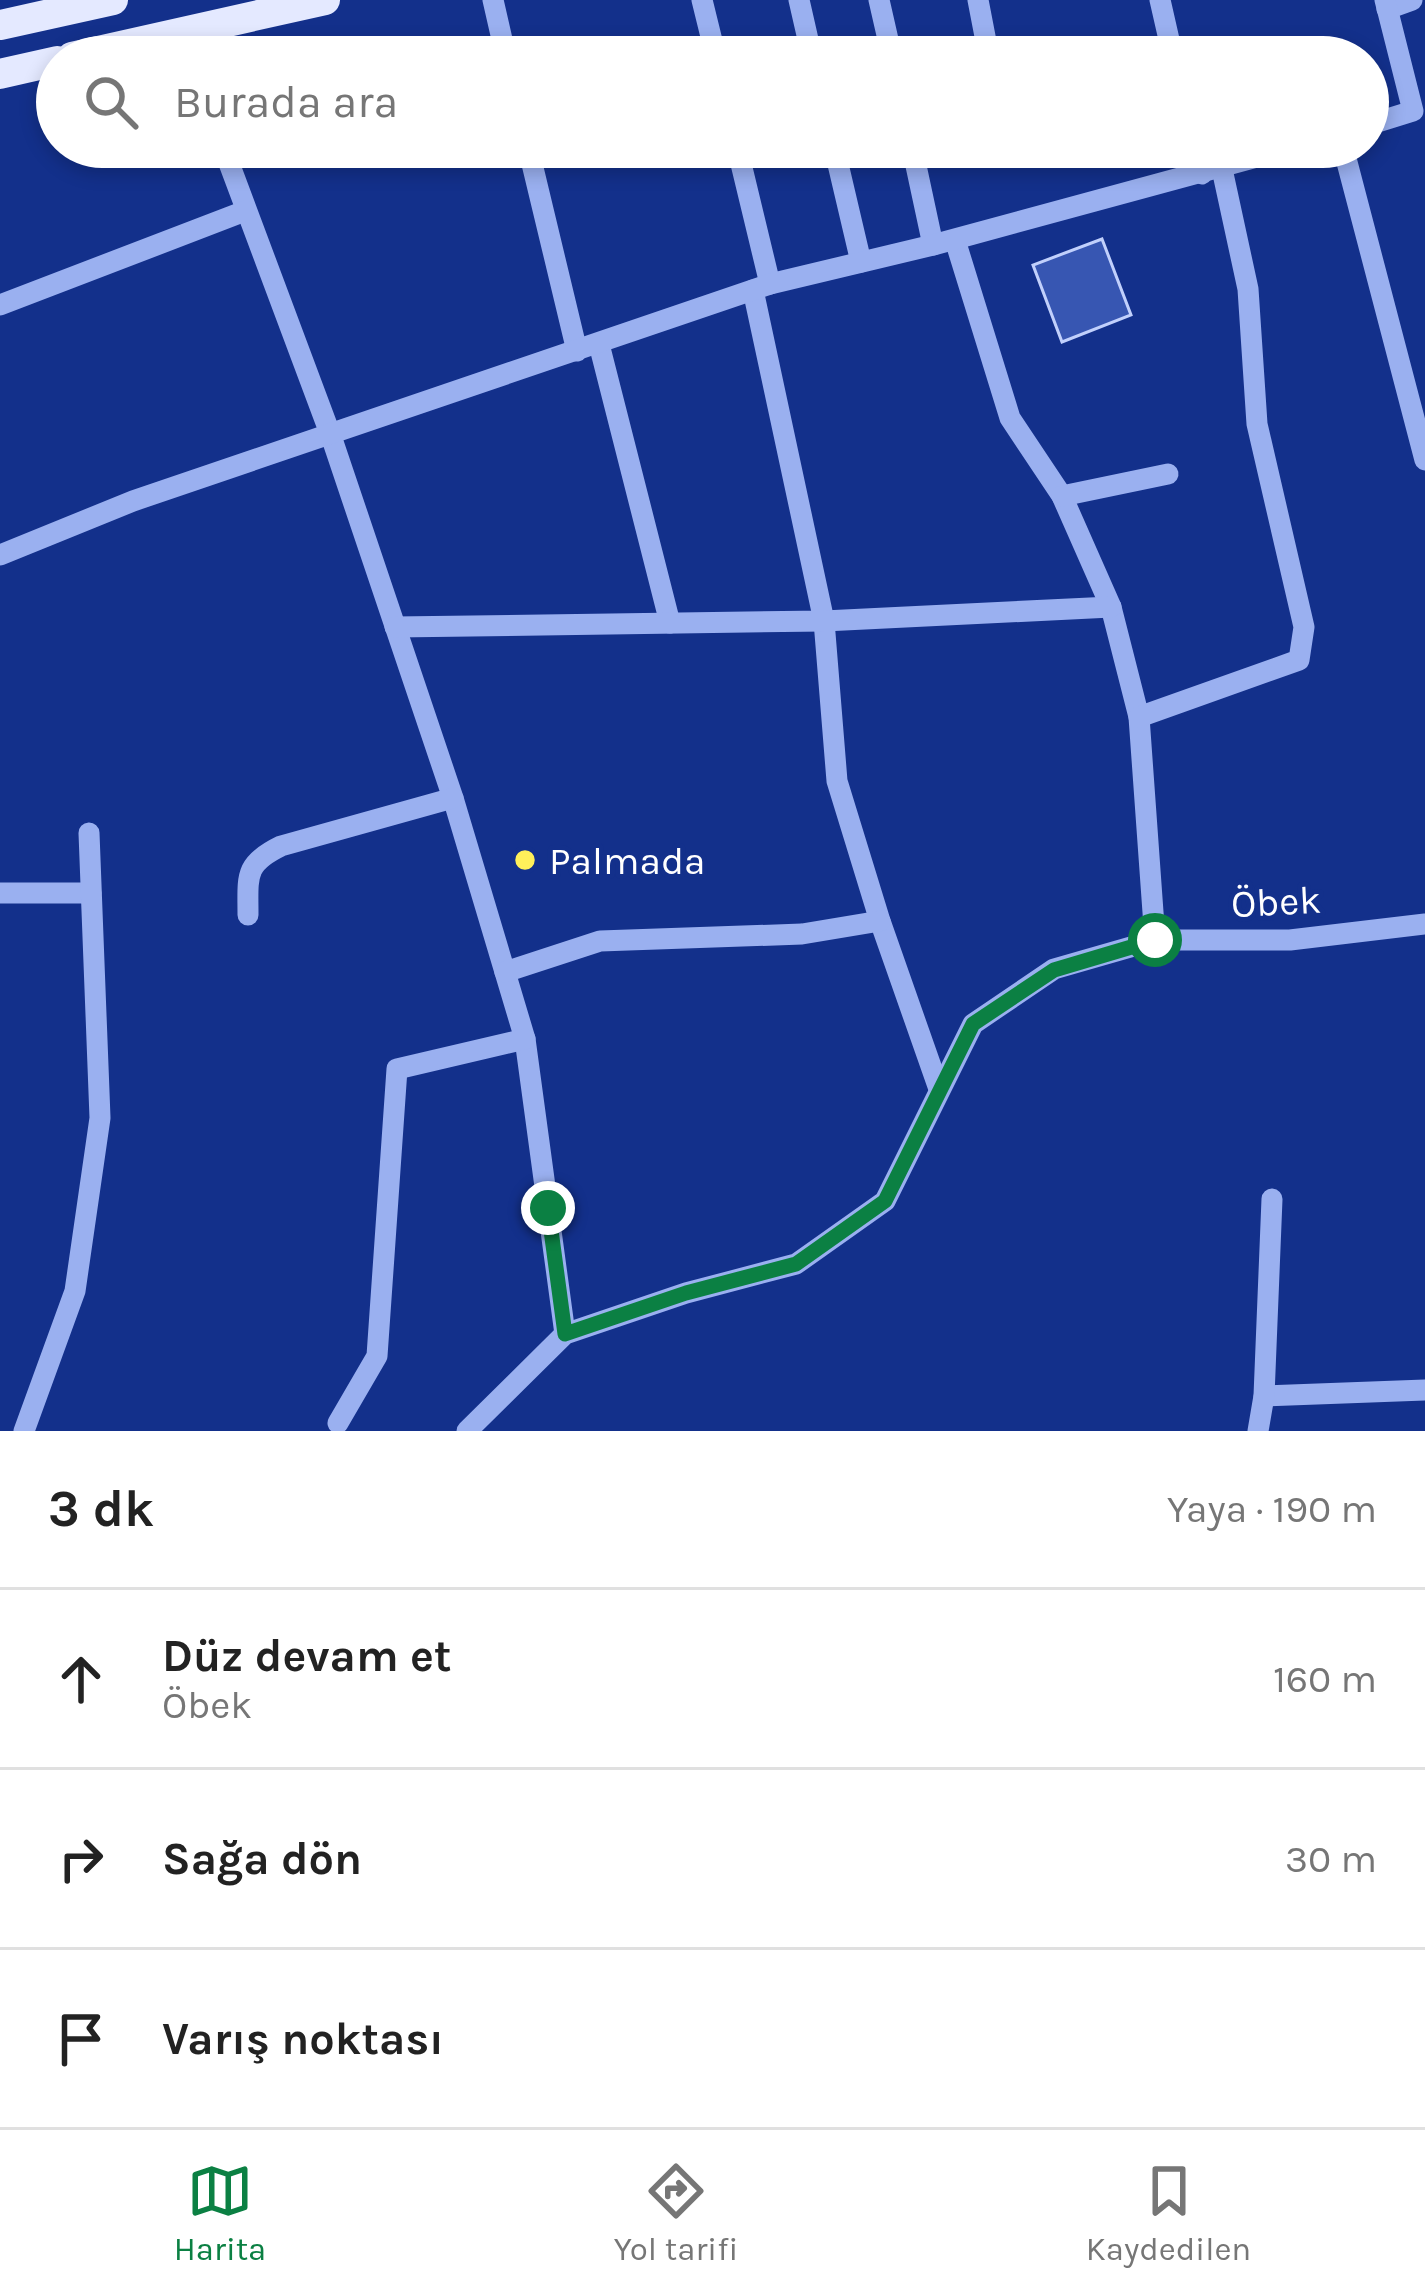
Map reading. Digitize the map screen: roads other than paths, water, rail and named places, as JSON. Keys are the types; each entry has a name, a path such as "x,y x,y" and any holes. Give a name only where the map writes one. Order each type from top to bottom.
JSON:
{"main road":[{"path":"0,26 112,0"},
{"path":"214,36 325,0"},
{"path":"0,74 36,66"}],"street":[{"path":"493,0 501,36"},
{"path":"702,0 711,36"},
{"path":"799,0 807,36"},
{"path":"879,0 887,36"},
{"path":"977,0 985,36"},
{"path":"1160,0 1168,36"},
{"path":"1389,119 1419,110 1386,4 1412,0"},
{"path":"231,168 331,436 453,798 525,1039 565,1334"},
{"path":"534,168 670,623"},
{"path":"741,168 824,621 838,781 880,921 939,1089"},
{"path":"839,168 861,262"},
{"path":"919,168 1010,418 1062,496 1111,607 1139,717 1155,940"},
{"path":"1139,717 1299,660 1304,627 1257,424 1248,289 1210,168"},
{"path":"0,555 133,501 762,287 1222,168"},
{"path":"1349,168 1425,460"},
{"path":"0,305 245,211"},
{"path":"1062,496 1168,474"},
{"path":"395,627 824,621 1111,607"},
{"path":"248,915 248,876 258,858 281,846 453,798"},
{"path":"24,1431 75,1291 100,1118 88,833"},
{"path":"0,893 91,893"},
{"path":"505,972 600,941 802,934 880,921"},
{"name":"Öbek","path":"467,1431 565,1334 686,1293 796,1264 885,1201 973,1024 1054,970 1155,940 1290,940 1425,924"},
{"path":"338,1423 377,1356 397,1070 525,1039"},
{"path":"1258,1431 1264,1396 1272,1199"},
{"path":"1264,1396 1425,1390"}],"place":[{"name":"Palmada","path":"525,860"}]}
